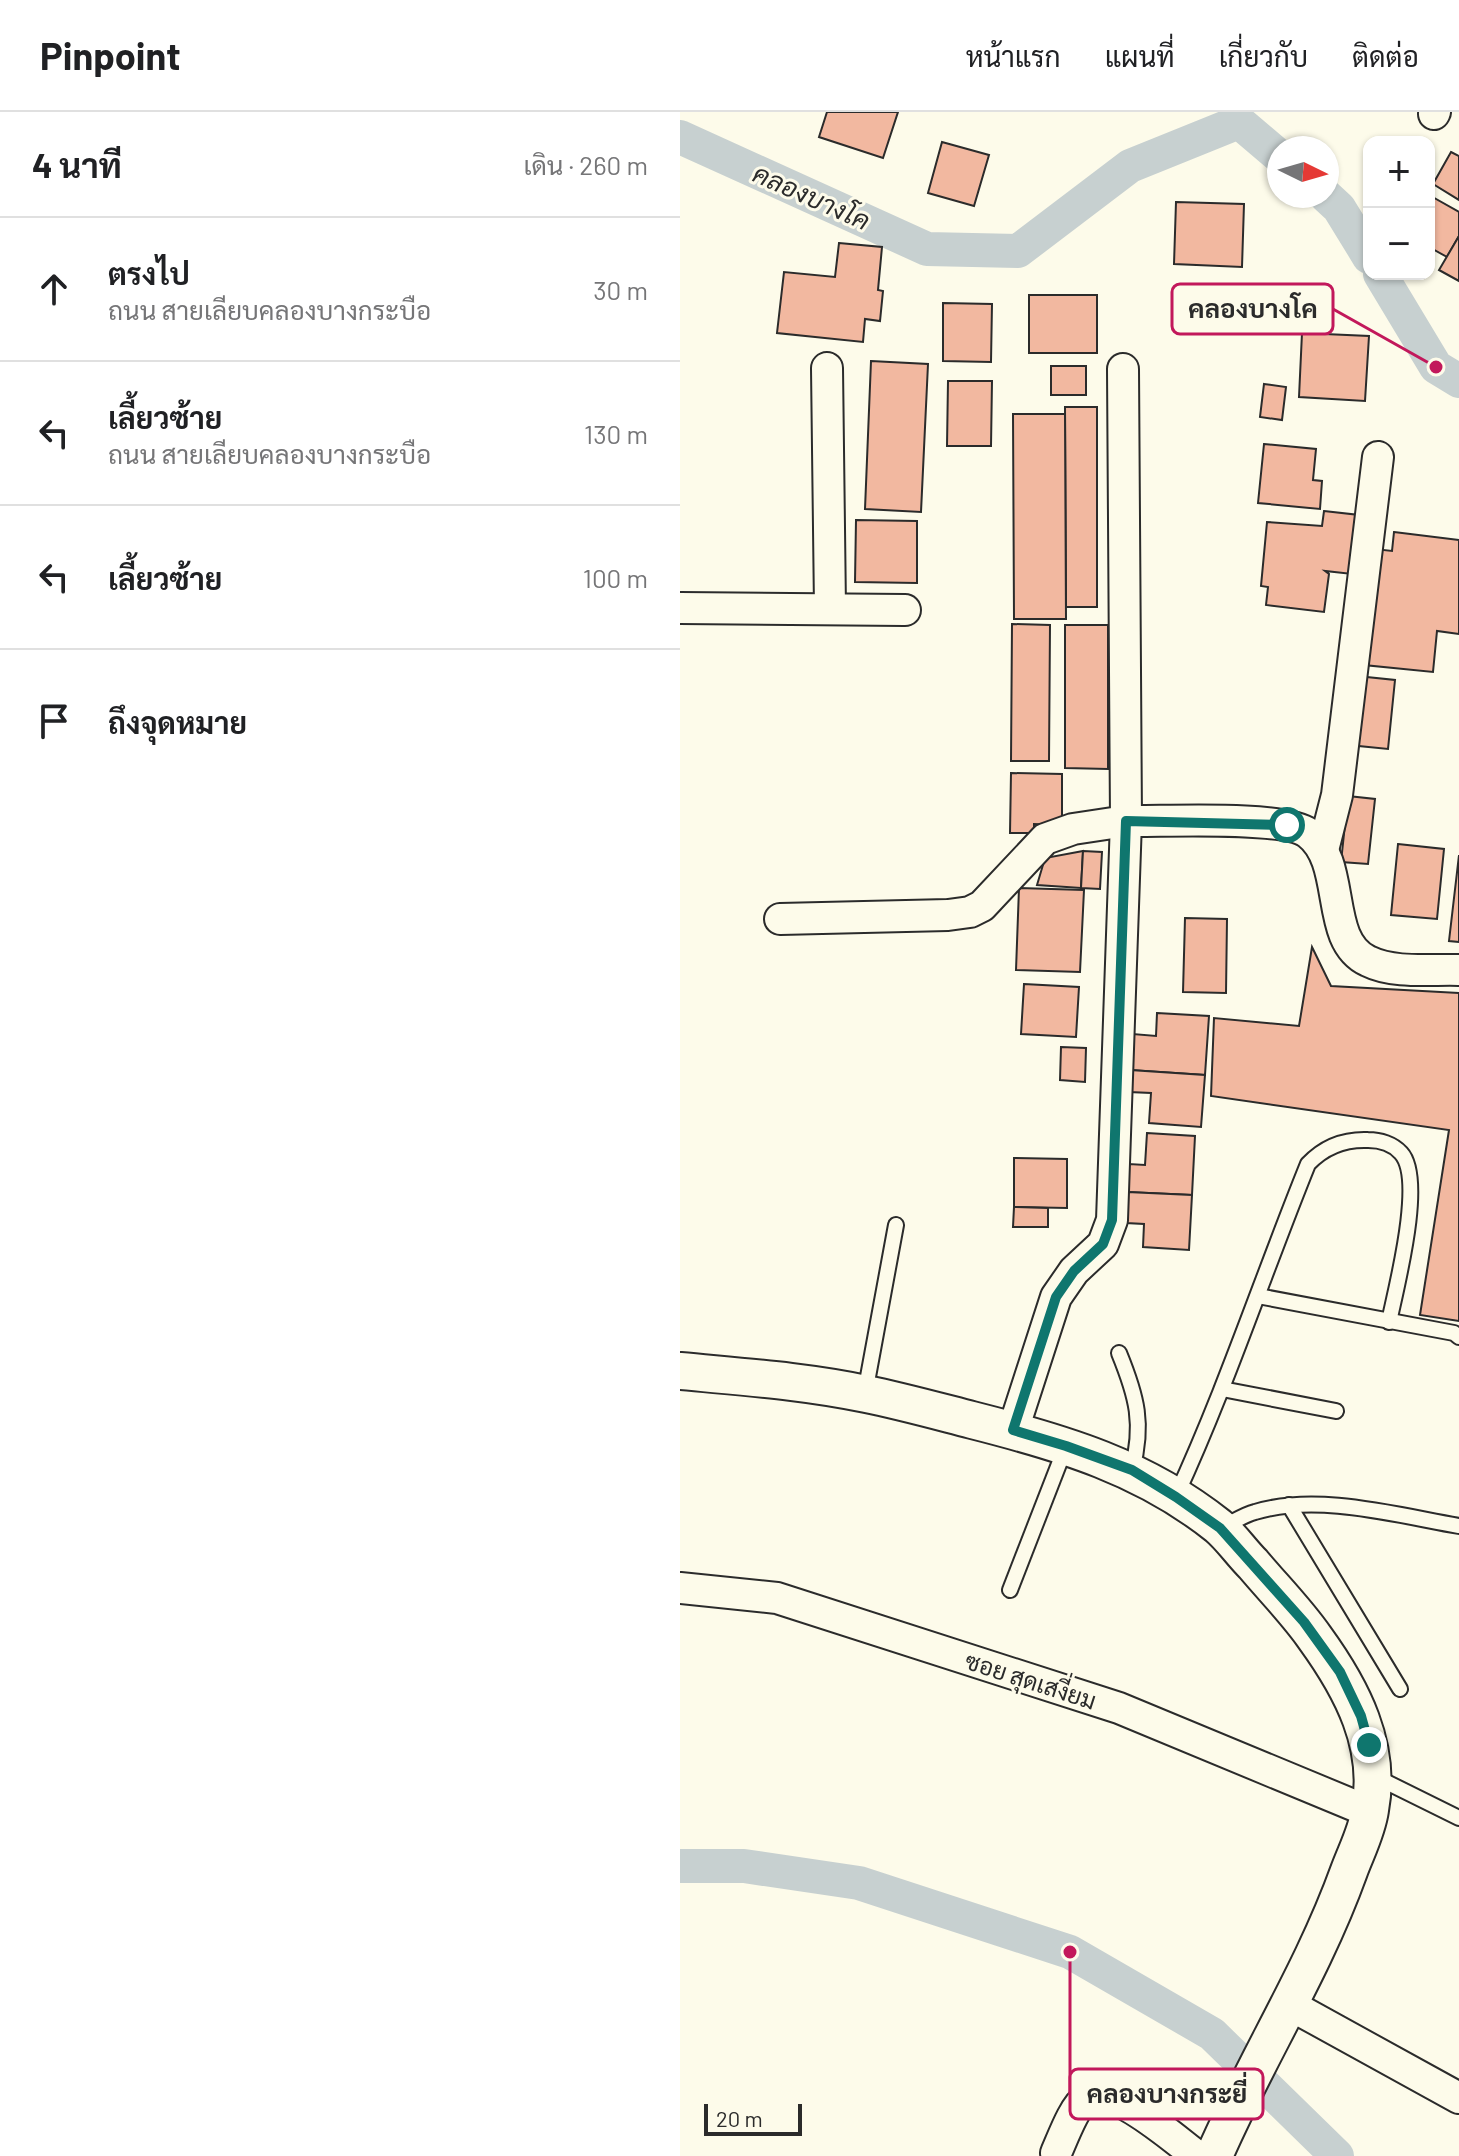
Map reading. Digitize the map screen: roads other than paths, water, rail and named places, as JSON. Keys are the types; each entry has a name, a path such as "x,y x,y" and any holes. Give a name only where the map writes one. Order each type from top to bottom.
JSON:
{"street":[{"path":"827,368 830,608"},
{"path":"1013,1430 1056,1297 1074,1271 1103,1244 1112,1220 1126,821 1123,369"},
{"path":"1323,850 1337,795 1378,457"},
{"path":"680,608 905,610"},
{"path":"780,919 970,912 982,906 1045,839 1073,829 1126,821 1287,825 1307,832 1323,850 1331,869 1340,917 1350,947 1366,961 1387,967 1459,970"},
{"path":"680,1371 865,1393 1013,1430 1132,1470 1220,1528 1304,1622 1340,1672 1361,1716 1369,1745 1373,1776 1370,1812 1334,1915 1290,2005 1239,2098 1214,2156"},
{"name":"ซอย สุดเสงี่ยม","path":"680,1588 777,1598 1119,1708 1370,1812"},
{"path":"1290,2005 1459,2098"},
{"path":"1056,2153 1079,2106 1087,2098 1101,2096 1122,2101 1197,2156"}],"lane":[{"path":"1176,1497 1209,1425 1308,1164 1321,1150 1342,1142 1368,1140 1389,1144 1403,1155 1410,1178 1409,1223 1389,1322"},
{"path":"865,1393 896,1225"},
{"path":"1258,1296 1454,1333 1459,1337"},
{"path":"1119,1353 1133,1387 1139,1420 1132,1470"},
{"path":"1222,1389 1336,1411"},
{"path":"1010,1590 1066,1446"},
{"path":"1220,1528 1252,1512 1289,1505 1356,1508 1459,1526"},
{"path":"1289,1505 1400,1689"},
{"path":"1373,1776 1459,1818"}],"waterway":[{"name":"คลองบางโค","path":"680,137 927,249 1018,251 1130,166 1239,122 1267,146"},
{"name":"คลองบางโค","path":"1339,208 1363,247"},
{"name":"คลองบางโค","path":"1384,280 1436,367 1459,381"},
{"path":"680,1866 744,1866 859,1883 1070,1952 1212,2034 1337,2156"}],"place":[{"name":"คลองบางโค","path":"1436,367"},
{"name":"คลองบางกระยี่","path":"1070,1952"}]}
